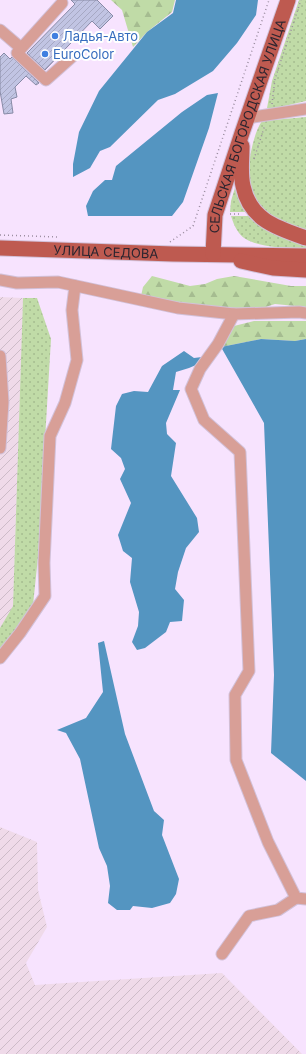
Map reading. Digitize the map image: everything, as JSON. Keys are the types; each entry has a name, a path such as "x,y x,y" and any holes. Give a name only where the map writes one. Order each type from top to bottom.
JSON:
{"main road":[{"name":"СЕЛЬСКАЯ БОГОРОДСКАЯ УЛИЦА","path":"213,254 215,215 288,0"},
{"path":"242,133 242,186 249,205 260,218 284,230 306,238"},
{"name":"УЛИЦА СЕДОВА","path":"0,248 213,254"},
{"path":"213,254 306,256"},
{"path":"213,254 272,268 306,270"}],"lane":[{"path":"62,3 17,53 46,80 73,56"},
{"path":"0,30 21,48"},
{"path":"247,118 306,109"},
{"path":"0,280 17,283 58,282 178,308 234,314 306,313"},
{"path":"0,658 20,633 45,596 44,563 50,436 66,403 77,360 72,310 75,286"},
{"path":"222,954 249,916 278,910 301,898 268,842 236,760 235,695 249,670 240,452 204,420 191,389 200,369 218,344 234,314"},
{"path":"0,356 3,402 0,448"}],"path":[{"path":"170,242 193,226 269,0"},
{"path":"253,162 272,106 275,79 301,0"},
{"path":"230,214 242,214"},
{"path":"0,235 62,238"}],"shaded area":[{"path":"0,297 23,298 13,606 0,628"},
{"path":"0,827 37,842 38,890 47,927 26,963 35,985 222,973 302,1054 0,1054"}],"green space":[{"path":"111,0 175,0 172,12 147,32 133,47 122,10"},
{"path":"299,0 306,0 306,101 276,108 267,108 272,81"},
{"path":"306,117 306,231 264,217 251,193 248,170 253,143 262,121"},
{"path":"237,181 246,212 230,212 231,201"},
{"path":"231,216 249,216 261,227 306,243 306,248 261,245 252,242 239,233"},
{"path":"152,276 190,286 205,284 217,279 234,276 291,286 306,286 306,307 275,304 256,310 178,304 141,296 143,287"},
{"path":"23,298 37,298 51,339 38,557 33,605 0,652 0,628 13,606"},
{"path":"254,321 306,321 306,339 295,341 261,339 221,347 234,326"}],"water":[{"path":"176,0 258,0 256,15 237,43 213,71 175,94 158,100 110,147 100,151 90,168 73,177 73,164 79,132 99,91 147,32 173,13"},
{"path":"218,93 209,128 183,202 172,216 88,216 86,206 93,191 105,180 112,180 116,166 182,112 207,95"},
{"path":"261,339 295,341 306,339 306,781 271,753 274,675 264,423 221,347"},
{"path":"184,351 194,358 202,357 203,362 176,372 173,390 180,390 166,423 167,434 176,443 171,476 197,518 199,532 186,548 178,572 175,589 184,600 182,621 170,622 166,632 145,648 137,650 132,642 138,626 139,612 130,582 132,558 123,551 118,535 131,503 120,479 125,469 121,458 111,449 116,406 122,394 134,391 148,392 162,366"},
{"path":"104,641 125,734 154,811 164,820 162,835 179,879 176,894 170,903 152,908 133,906 130,910 117,910 108,903 110,886 107,866 99,848 80,759 66,733 57,730 86,718 103,692 98,643"}],"building":[{"path":"71,0 97,0 113,16 100,29 92,21 45,70 27,53 75,4"},
{"path":"4,53 10,59 12,57 39,83 36,85 26,76 15,87 17,97 11,99 13,113 4,114 0,91 0,57"}],"place":[{"name":"Ладья-Авто","path":"55,36"},
{"name":"EuroColor","path":"45,54"}]}
